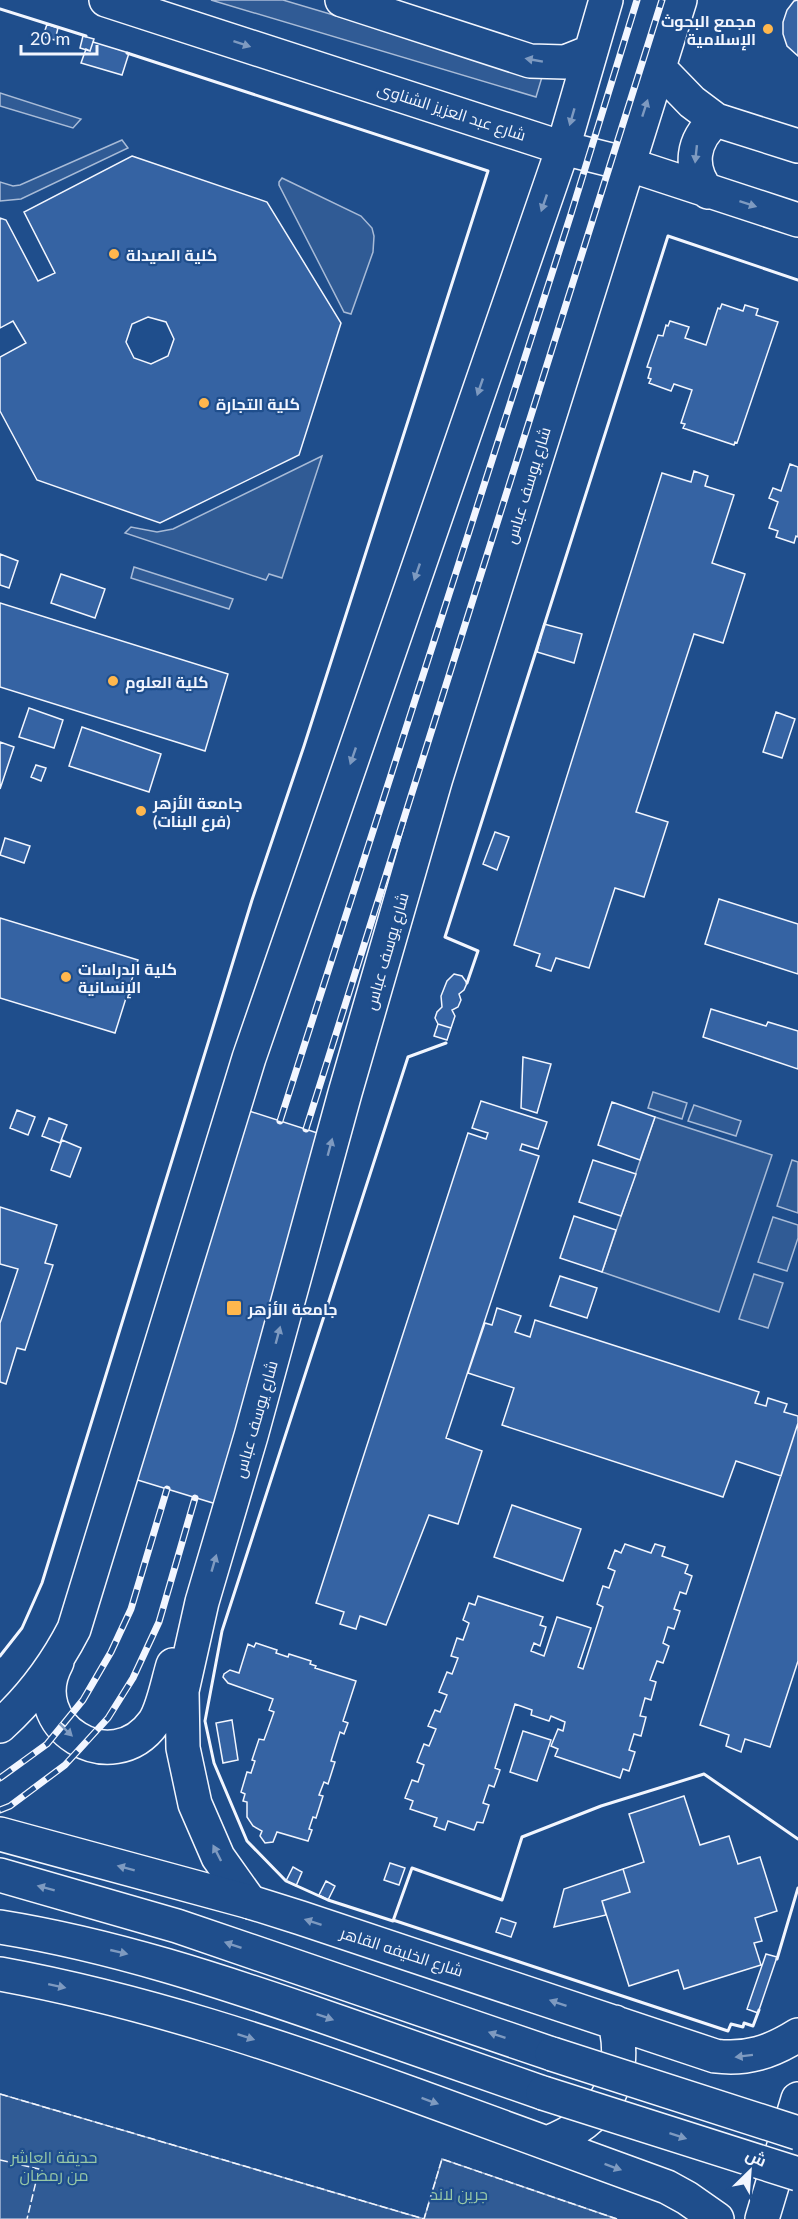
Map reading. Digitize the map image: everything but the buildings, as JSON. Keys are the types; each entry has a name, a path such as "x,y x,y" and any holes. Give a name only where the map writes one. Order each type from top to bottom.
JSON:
{"main road":[{"name":"شارع عبد العزيز الشناوى","path":"106,0 563,148 627,164 798,220"},
{"path":"342,0 530,61 565,62 590,52"},
{"path":"202,1602 182,1634 156,1719 149,1730 129,1743 111,1747 91,1746 73,1737 58,1722 49,1697 51,1676 74,1629 85,1597 249,1058 563,148 606,0"},
{"name":"شارع يوسف عباس","path":"250,1902 218,1857 195,1804 183,1748 182,1691 202,1602 436,778 680,0"},
{"path":"658,67 692,102 716,120 798,146"},
{"path":"708,192 701,183 694,160 700,137 716,120"},
{"path":"0,1726 39,1686 59,1658"},
{"name":"شارع الخليفه القاهر","path":"0,1834 250,1902 715,2056 730,2058 762,2054 798,2035"},
{"path":"0,1875 177,1926 552,2054 798,2133"},
{"path":"0,1927 39,1933 133,1956 240,1988 543,2093 798,2174"},
{"path":"0,1974 74,1990 238,2034 318,2060 667,2187 717,2219"},
{"path":"547,2143 583,2125 608,2097 616,2079 620,2060 615,2022"},
{"path":"762,2219 798,2099"}],"green space":[{"path":"211,0 283,0 542,77 536,97"},
{"path":"0,93 81,119 73,128 0,106"},
{"path":"122,140 128,148 21,199 0,201 0,182 13,186 20,185"},
{"path":"282,178 361,216 372,228 373,252 351,314 344,312 279,185"},
{"path":"322,456 282,578 269,574 266,580 125,533 131,527 157,532 173,529"},
{"path":"134,567 233,599 229,609 131,578"},
{"path":"653,1092 687,1103 682,1119 648,1108"},
{"path":"694,1105 741,1121 736,1136 688,1121"},
{"path":"655,1117 772,1155 719,1312 602,1272"},
{"path":"792,1160 798,1162 798,1213 777,1206"},
{"path":"773,1217 798,1225 798,1238 787,1271 758,1262"},
{"path":"754,1274 783,1283 768,1328 739,1319"},
{"name":"حديقة العاشر من رمضان","path":"0,2094 424,2219 0,2219"},
{"name":"جرين لاند","path":"442,2159 617,2219 424,2219"}],"railway":[{"path":"280,1121 571,214 637,0"},
{"path":"306,1129 662,0"},
{"path":"0,1778 47,1744 83,1700 111,1652 131,1609 167,1489"},
{"path":"0,1810 10,1806 65,1765 108,1718 133,1678 159,1622 195,1498"}],"fence":[{"path":"0,2094 424,2219 442,2159 617,2219"},
{"path":"0,2160 39,2169 27,2219"}],"wall":[{"path":"0,9 86,36"},
{"path":"0,1656 22,1628 42,1583 252,900 304,746 488,171 127,53"},
{"path":"467,983 478,951 445,937 668,236 798,280"},
{"path":"446,1043 408,1057 222,1631 205,1721 214,1763 247,1841 286,1881 328,1900 393,1921 412,1868 502,1900 522,1837 601,1806 704,1774 798,1839"},
{"path":"777,1959 798,1888"},
{"path":"393,1920 728,2031 731,2024 743,2027 744,2023 753,2026 759,2010"}],"place":[{"name":"مجمع البحوث الإسلامية","path":"768,29"},
{"name":"كلية الصيدلة","path":"114,254"},
{"name":"كلية التجارة","path":"204,403"},
{"name":"كلية العلوم","path":"113,681"},
{"name":"جامعة الأزهر (فرع البنات)","path":"141,811"},
{"name":"كلية الدراسات الإنسانية","path":"66,977"},
{"name":"جامعة الأزهر","path":"234,1308"}]}
